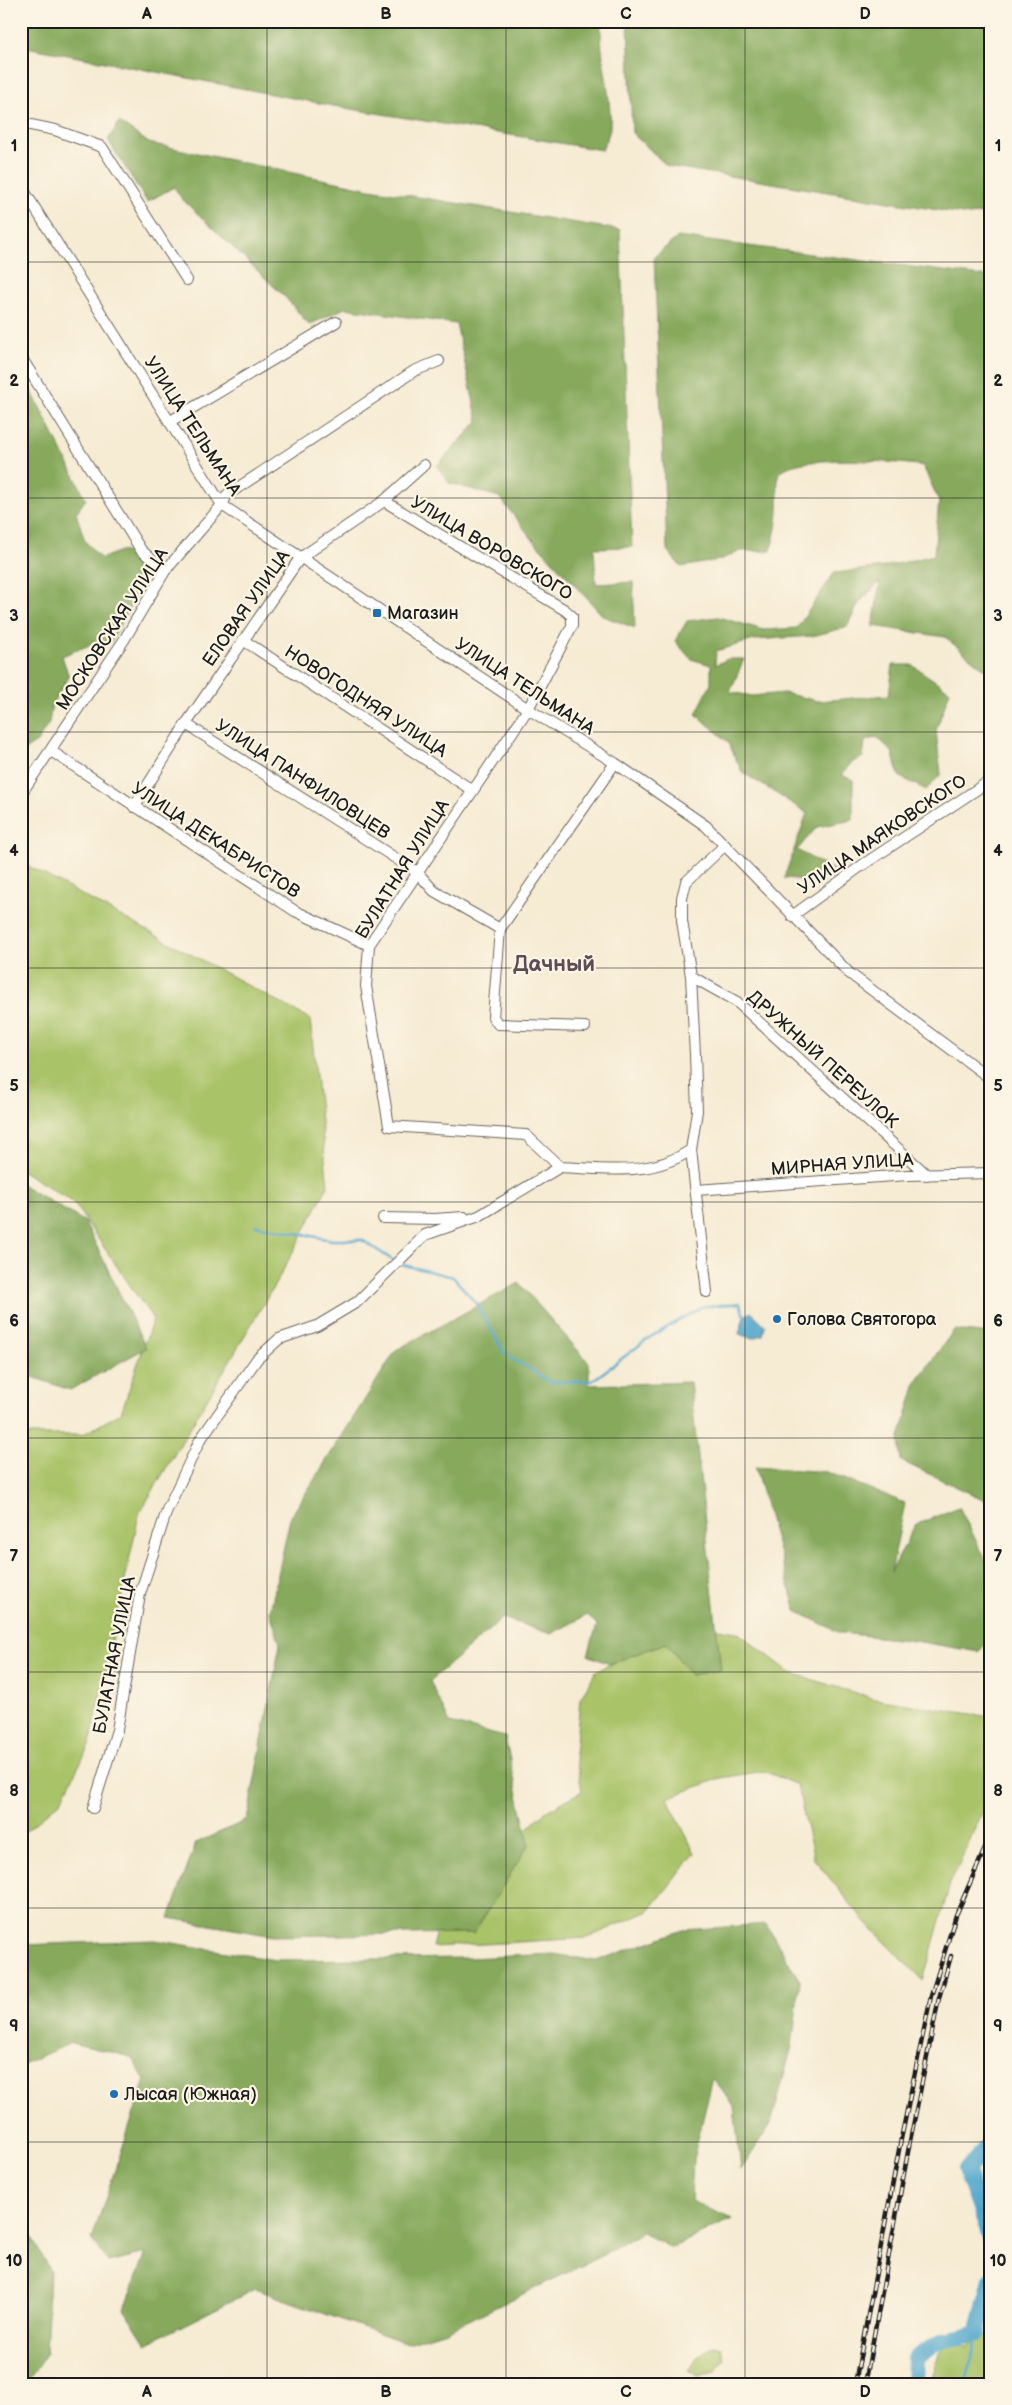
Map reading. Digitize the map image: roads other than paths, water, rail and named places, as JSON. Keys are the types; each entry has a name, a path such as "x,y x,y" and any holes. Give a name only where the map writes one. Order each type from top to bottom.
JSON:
{"street":[{"path":"21,123 54,130 102,147 187,280"},
{"name":"УЛИЦА ТЕЛЬМАНА","path":"21,186 222,505 528,709 615,763 706,826 849,973 991,1079"},
{"path":"169,422 336,322"},
{"path":"21,357 141,550 165,571"},
{"name":"МОСКОВСКАЯ УЛИЦА","path":"21,794 124,640 165,571 222,505 227,495 414,372 439,361"},
{"name":"ЕЛОВАЯ УЛИЦА","path":"134,806 186,724 300,558 384,501 424,465"},
{"name":"УЛИЦА ВОРОВСКОГО","path":"384,501 572,616 572,626 528,709"},
{"name":"НОВОГОДНЯЯ УЛИЦА","path":"243,640 472,790"},
{"name":"БУЛАТНАЯ УЛИЦА","path":"93,1808 117,1730 140,1594 167,1510 200,1440 257,1359 279,1339 317,1326 357,1302 425,1234 478,1216 560,1168 526,1135 389,1126 366,986 369,945 528,709"},
{"name":"УЛИЦА ПАНФИЛОВЦЕВ","path":"186,724 417,872 434,891 500,929"},
{"name":"УЛИЦА ДЕКАБРИСТОВ","path":"51,751 296,912 369,945"},
{"path":"585,1027 498,1024 493,1017 500,929 615,763"},
{"name":"УЛИЦА МАЯКОВСКОГО","path":"792,916 864,864 991,780"},
{"path":"706,1292 691,1150 697,1111 691,976 682,921 686,882 725,846"},
{"name":"ДРУЖНЫЙ ПЕРЕУЛОК","path":"691,976 737,1002 927,1175"},
{"path":"560,1168 653,1168 675,1160 691,1150"},
{"name":"МИРНАЯ УЛИЦА","path":"696,1190 927,1175 991,1173"},
{"path":"383,1218 435,1219 478,1216"}],"water":[{"path":"751,1312 765,1325 763,1335 752,1338 739,1334 744,1316"}],"waterway":[{"path":"256,1225 332,1240 362,1240 394,1261"},
{"path":"399,1264 453,1277 476,1303 505,1354 550,1382 592,1381 649,1338 702,1307 740,1303 744,1316"},
{"path":"991,2142 966,2170 991,2240"},
{"path":"914,2384 915,2358 943,2340 977,2334 991,2279"},
{"path":"966,2384 977,2334"}],"railway":[{"path":"855,2384 901,2139 931,1996 956,1915 991,1835"},
{"path":"865,2384 910,2141 939,1998 951,1956"}],"place":[{"name":"Магазин","path":"377,613"},
{"name":"Голова Святогора","path":"777,1319"},
{"name":"Лысая (Южная)","path":"114,2094"}],"district":[{"name":"Дачный","path":"554,963"}]}
